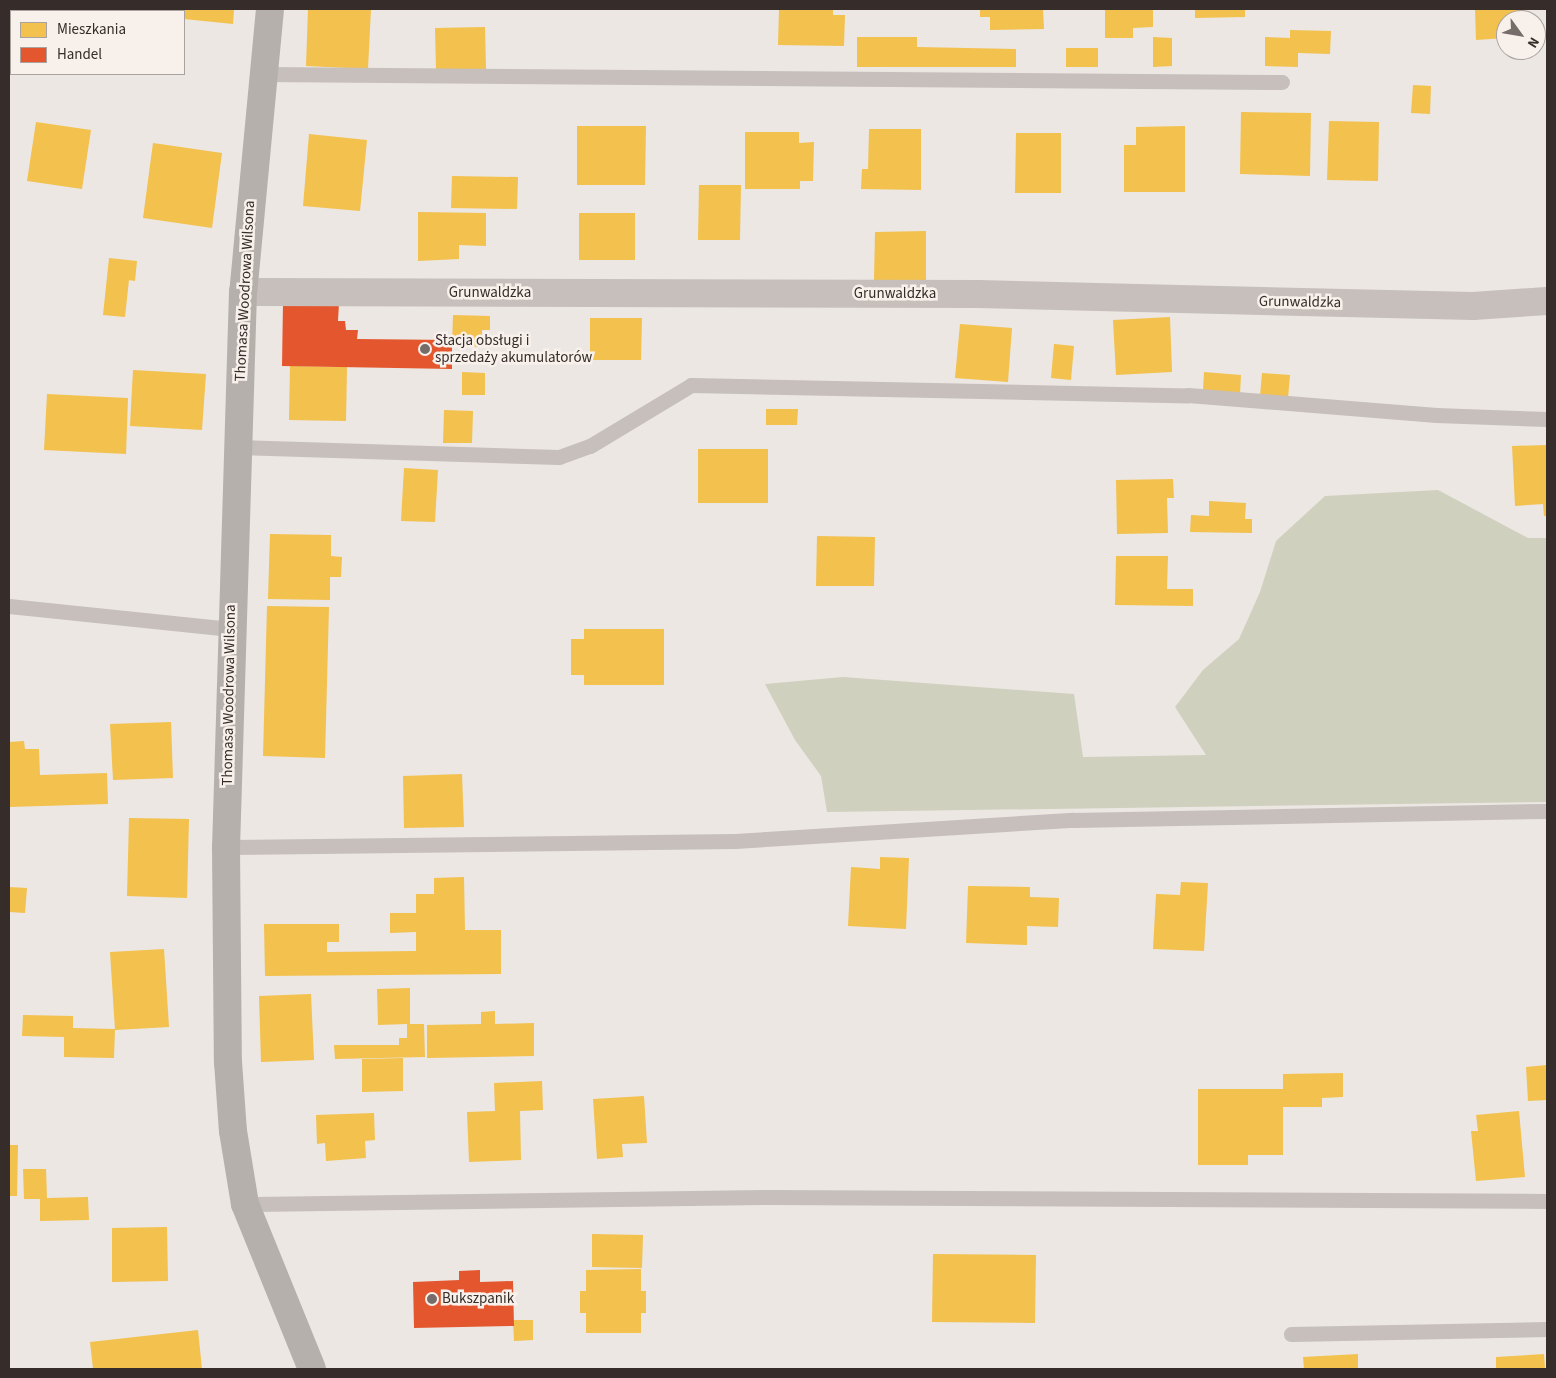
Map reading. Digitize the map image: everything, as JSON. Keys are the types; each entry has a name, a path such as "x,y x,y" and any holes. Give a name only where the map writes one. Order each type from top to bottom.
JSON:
{"street":[{"name":"Thomasa Woodrowa Wilsona","path":"270,9 262,74 243,292 231,629 226,847 228,1062 232,1131 245,1204 312,1369"},
{"name":"Grunwaldzka","path":"243,292 978,294 1473,306 1547,301"}],"lane":[{"path":"262,74 1282,82"},
{"path":"237,447 559,457 590,446 691,385 1188,396 1436,415 1547,419"},
{"path":"9,606 231,629"},
{"path":"226,847 736,841 1073,820 1547,811"},
{"path":"245,1204 767,1197 1547,1201"},
{"path":"1291,1334 1547,1329"}],"green space":[{"path":"1438,490 1528,538 1547,538 1547,802 827,812 821,776 795,740 765,684 843,677 1074,694 1083,757 1206,755 1175,707 1203,670 1239,639 1260,592 1276,541 1325,496"}],"building: Mieszkania":[{"path":"52,9 120,9 86,10"},
{"path":"234,9 233,24 185,19 185,10 168,10"},
{"path":"308,9 371,9 368,69 306,66"},
{"path":"779,9 833,9 833,15 845,15 844,46 778,45"},
{"path":"980,9 1043,9 1044,29 990,30 990,17 980,17"},
{"path":"1105,9 1153,9 1153,27 1133,28 1133,38 1105,38"},
{"path":"1195,9 1245,9 1245,17 1195,18"},
{"path":"1475,9 1525,9 1496,10 1496,39 1476,40"},
{"path":"485,27 486,69 436,71 435,28"},
{"path":"1290,30 1331,31 1330,54 1298,53 1298,67 1265,66 1265,37 1290,38"},
{"path":"857,37 917,37 917,47 1016,49 1016,67 857,67"},
{"path":"1153,37 1172,38 1172,66 1153,67"},
{"path":"1066,48 1098,48 1098,67 1066,67"},
{"path":"1413,85 1431,86 1430,114 1411,113"},
{"path":"1241,112 1311,113 1310,176 1240,174"},
{"path":"1329,121 1379,122 1378,181 1327,180"},
{"path":"36,122 91,130 82,189 27,181"},
{"path":"577,126 646,126 645,185 577,185"},
{"path":"1185,126 1185,192 1124,192 1124,145 1136,145 1136,127"},
{"path":"869,129 921,129 921,190 861,189 862,169 868,169"},
{"path":"745,132 799,132 799,143 814,142 813,181 800,181 800,189 745,189"},
{"path":"1016,133 1061,133 1061,193 1015,193"},
{"path":"309,134 367,140 360,211 303,206"},
{"path":"153,143 222,153 212,228 143,218"},
{"path":"452,176 518,177 517,209 451,208"},
{"path":"699,185 741,185 740,240 698,240"},
{"path":"418,212 486,213 486,246 459,245 459,259 418,261"},
{"path":"579,213 635,213 635,260 579,260"},
{"path":"926,231 926,281 874,280 875,232"},
{"path":"109,258 137,261 135,281 129,280 125,317 103,315"},
{"path":"453,315 490,316 490,330 482,330 482,347 452,346"},
{"path":"1170,317 1172,372 1116,375 1113,320"},
{"path":"590,318 642,318 641,360 590,360"},
{"path":"960,324 1012,328 1008,382 955,378"},
{"path":"1054,344 1074,346 1071,380 1051,378"},
{"path":"290,366 347,367 346,421 289,420"},
{"path":"133,370 206,374 202,430 130,426"},
{"path":"462,372 485,373 485,395 462,395"},
{"path":"1204,372 1241,375 1240,394 1203,391"},
{"path":"1262,373 1290,375 1288,398 1260,396"},
{"path":"47,394 128,398 126,454 44,450"},
{"path":"766,409 798,409 797,425 766,425"},
{"path":"444,410 473,411 472,443 443,443"},
{"path":"1547,445 1547,516 1544,516 1543,504 1515,506 1512,446"},
{"path":"698,449 768,449 768,503 698,503"},
{"path":"404,468 438,470 435,522 401,521"},
{"path":"1173,479 1174,498 1167,498 1168,533 1117,534 1116,480"},
{"path":"1209,501 1246,503 1245,519 1252,519 1252,533 1190,532 1191,515 1209,516"},
{"path":"270,534 331,535 331,556 342,557 341,577 330,577 330,600 268,599"},
{"path":"817,536 875,537 874,586 816,586"},
{"path":"1116,556 1168,556 1167,589 1193,589 1193,606 1115,605"},
{"path":"267,606 329,607 325,758 263,756"},
{"path":"584,629 664,629 664,685 584,685 584,675 571,675 571,639 584,639"},
{"path":"171,722 173,778 113,780 110,724"},
{"path":"24,741 25,749 39,749 40,775 107,773 108,804 9,807 9,742"},
{"path":"462,774 464,827 404,828 403,776"},
{"path":"129,818 189,819 187,898 127,896"},
{"path":"880,857 909,858 906,929 848,926 851,867 880,869"},
{"path":"464,877 465,930 501,930 501,974 265,976 264,924 339,924 339,942 327,942 327,952 416,951 416,932 390,933 390,913 416,913 416,894 434,894 434,878"},
{"path":"1181,882 1208,883 1204,951 1153,949 1156,894 1180,895"},
{"path":"968,886 1030,887 1030,897 1059,898 1058,927 1027,926 1027,945 966,943"},
{"path":"9,887 27,888 25,913 9,912"},
{"path":"164,949 169,1027 115,1030 110,952"},
{"path":"410,988 410,1024 424,1024 425,1057 335,1059 334,1045 399,1045 399,1038 407,1038 407,1024 378,1025 377,989"},
{"path":"311,994 314,1060 261,1062 259,996"},
{"path":"495,1011 495,1024 534,1023 534,1056 427,1058 427,1025 481,1024 481,1012"},
{"path":"23,1015 73,1016 73,1028 115,1029 114,1058 64,1057 64,1037 22,1036"},
{"path":"403,1058 403,1091 362,1092 362,1059"},
{"path":"1547,1065 1547,1100 1528,1101 1526,1067"},
{"path":"1343,1073 1343,1097 1322,1098 1322,1107 1283,1107 1283,1155 1248,1155 1248,1165 1198,1165 1198,1089 1283,1089 1283,1074"},
{"path":"542,1081 543,1110 520,1111 521,1160 469,1162 467,1112 495,1111 494,1083"},
{"path":"644,1096 647,1143 622,1144 623,1157 597,1159 593,1099"},
{"path":"1519,1111 1525,1177 1476,1181 1471,1131 1478,1131 1476,1115"},
{"path":"374,1113 375,1140 365,1141 366,1158 326,1161 325,1143 317,1144 316,1115"},
{"path":"9,1145 18,1145 17,1196 9,1196"},
{"path":"23,1169 46,1169 47,1198 88,1197 89,1220 40,1221 40,1199 24,1199"},
{"path":"167,1227 168,1281 112,1282 112,1228"},
{"path":"592,1234 643,1235 642,1268 592,1267"},
{"path":"933,1254 1036,1255 1035,1323 932,1322"},
{"path":"641,1269 641,1291 646,1291 646,1313 641,1313 641,1333 586,1333 586,1313 580,1313 580,1291 586,1291 586,1270"},
{"path":"513,1320 533,1320 533,1340 514,1341"},
{"path":"198,1330 202,1369 93,1369 90,1342"},
{"path":"1358,1354 1358,1369 1304,1369 1303,1357"},
{"path":"1544,1354 1545,1369 1496,1369 1496,1357"}],"building: Handel":[{"path":"283,302 339,303 338,321 345,321 346,330 358,330 357,339 452,340 452,369 282,366"},
{"path":"480,1270 480,1282 513,1281 514,1326 414,1328 413,1282 459,1280 459,1271"}],"place":[{"name":"Stacja obsługi i sprzedaży akumulatorów","path":"425,349"},
{"name":"Bukszpanik","path":"432,1299"}]}
